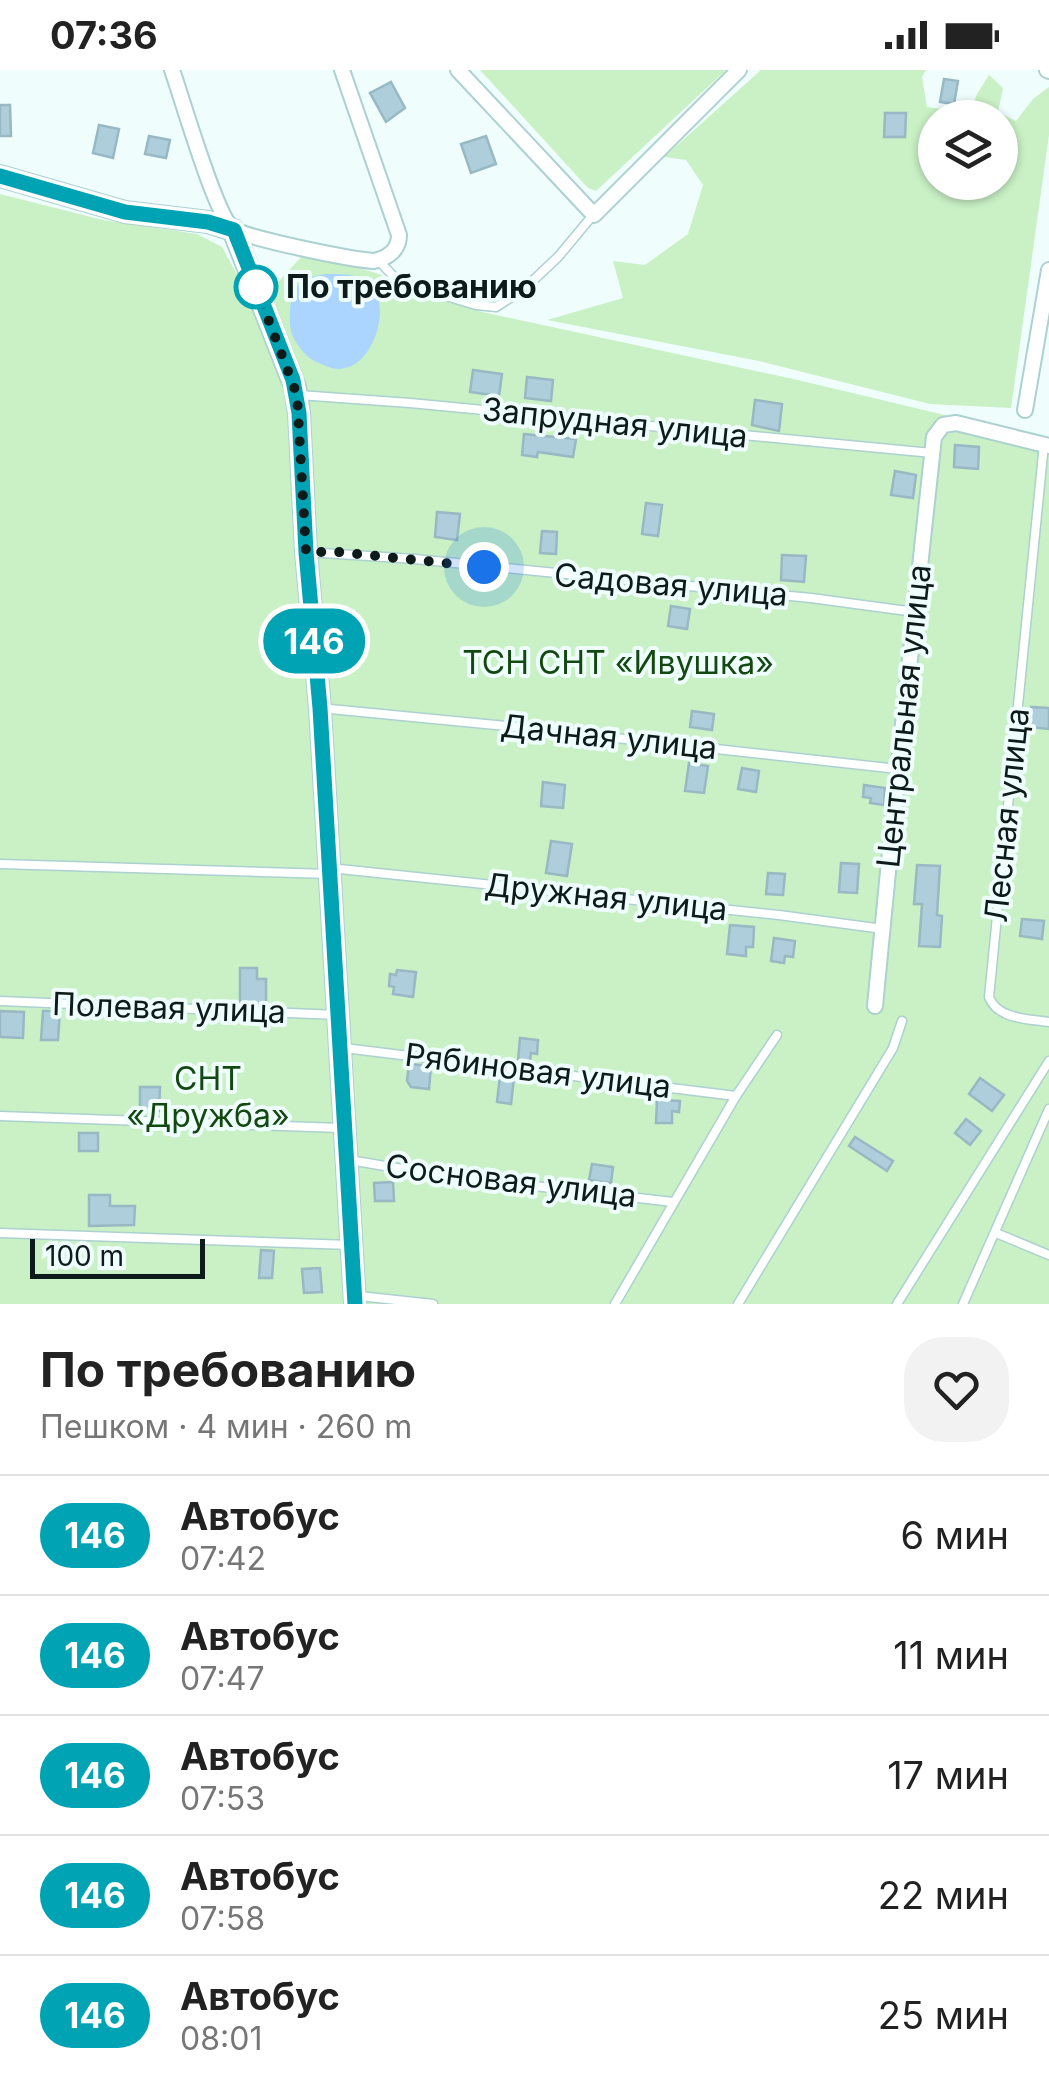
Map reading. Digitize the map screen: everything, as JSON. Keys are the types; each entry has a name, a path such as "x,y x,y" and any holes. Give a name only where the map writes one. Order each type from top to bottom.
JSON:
{"street":[{"path":"172,70 207,172 234,230 297,395 355,1300"},
{"path":"0,176 125,212 208,222 282,243 378,260 392,252 399,243 398,235 342,70"},
{"path":"458,70 594,215 739,70"},
{"path":"1024,410 1049,270"},
{"name":"Центральная улица","path":"875,1006 934,438 939,428 956,423 1046,445"}],"lane":[{"path":"378,260 399,282 496,307 547,268 594,215"},
{"name":"Запрудная улица","path":"297,395 410,402 932,454"},
{"name":"Лесная улица","path":"1046,445 989,998 1003,1014 1049,1022"},
{"name":"Садовая улица","path":"306,552 811,598 915,612"},
{"name":"Дачная улица","path":"320,708 898,769"},
{"name":"Дружная улица","path":"0,864 329,871 882,929"},
{"name":"Полевая улица","path":"0,1001 338,1015"},
{"path":"738,1304 894,1048 902,1021"},
{"name":"Сосновая улица","path":"346,1159 432,1174 673,1202 736,1096 778,1035"},
{"name":"Рябиновая улица","path":"340,1047 736,1096"},
{"path":"897,1304 1049,1061"},
{"path":"963,1304 1049,1109"},
{"path":"0,1116 344,1128"},
{"path":"615,1304 673,1202"},
{"path":"0,1233 352,1245"},
{"path":"996,1233 1049,1255"},
{"path":"355,1300 432,1304"}],"green space":[{"path":"480,70 726,70 596,191 588,188"},
{"path":"761,70 926,70 922,77 926,100 918,100 918,200 1018,200 1018,118 1049,87 1049,135 1011,408 930,404 759,361 547,320 623,298 613,261 645,265 688,234 703,185 686,160 664,157"},
{"path":"989,75 1003,88 1000,100 975,100"},
{"path":"0,194 103,220 197,234 222,247 255,307 303,255 373,272 482,312 798,380 1049,440 1049,1304 0,1304"}],"water":[{"path":"325,274 363,279 374,289 379,303 375,337 367,352 342,369 308,357 290,327 296,289 307,279"}],"building":[{"path":"944,79 958,81 955,100 940,100"},
{"path":"391,82 405,108 386,122 370,93"},
{"path":"0,105 10,105 11,136 0,136"},
{"path":"885,113 906,113 905,137 884,137"},
{"path":"99,125 119,129 113,158 93,153"},
{"path":"149,136 170,140 166,158 145,154"},
{"path":"486,136 496,164 471,173 461,144"},
{"path":"473,370 502,374 499,396 470,392"},
{"path":"527,377 553,380 551,401 525,398"},
{"path":"755,400 782,404 779,431 752,425"},
{"path":"524,434 576,439 573,457 538,452 537,457 522,455"},
{"path":"955,445 979,447 978,469 954,467"},
{"path":"895,471 916,475 913,498 891,495"},
{"path":"646,503 662,505 658,536 642,534"},
{"path":"437,512 460,514 457,540 435,537"},
{"path":"542,531 557,532 556,554 540,553"},
{"path":"782,555 806,556 804,582 781,580"},
{"path":"671,606 690,609 687,629 668,626"},
{"path":"1031,707 1049,708 1049,729 1029,727"},
{"path":"692,711 714,714 712,730 690,727"},
{"path":"689,763 708,766 704,793 685,791"},
{"path":"742,768 759,771 756,792 738,789"},
{"path":"543,782 565,785 563,808 541,806"},
{"path":"864,785 885,788 884,805 870,803 871,798 863,797"},
{"path":"551,841 572,844 567,876 546,873"},
{"path":"841,863 859,864 857,893 839,892"},
{"path":"917,865 940,866 940,947 919,946 922,904 914,904"},
{"path":"768,873 785,874 783,895 766,894"},
{"path":"1022,919 1044,921 1042,939 1020,936"},
{"path":"730,925 754,927 753,947 746,947 746,956 727,954"},
{"path":"774,938 795,941 793,957 785,956 784,963 771,961"},
{"path":"240,968 257,968 257,979 266,979 266,1005 240,1003"},
{"path":"397,970 416,972 413,997 393,994 390,974 396,975"},
{"path":"0,1011 24,1012 23,1038 0,1037"},
{"path":"43,1011 60,1011 58,1040 41,1040"},
{"path":"520,1038 538,1040 537,1054 531,1053 530,1061 518,1060"},
{"path":"409,1064 431,1066 429,1089 411,1087 407,1081"},
{"path":"500,1076 514,1078 511,1104 497,1102"},
{"path":"980,1078 1004,1095 992,1111 969,1094"},
{"path":"140,1087 160,1087 159,1111 140,1110"},
{"path":"657,1100 680,1101 679,1112 672,1111 672,1123 656,1123"},
{"path":"966,1119 981,1131 970,1145 955,1133"},
{"path":"79,1133 98,1133 98,1151 79,1151"},
{"path":"855,1137 893,1161 887,1171 849,1146"},
{"path":"592,1164 613,1167 611,1183 589,1180"},
{"path":"393,1182 394,1201 375,1201 374,1183"},
{"path":"89,1195 110,1195 110,1206 135,1206 134,1225 89,1226"},
{"path":"261,1250 274,1251 272,1278 259,1278"},
{"path":"320,1268 322,1292 304,1293 302,1269"}],"bus line":[{"name":"146","path":"0,176 125,212 208,222 234,230 293,380 299,413 320,708 355,1304"}],"place":[{"name":"По требованию","path":"256,287"}],"route":[{"path":"256,287 297,395 306,552 484,567"}],"park label":[{"name":"ТСН СНТ «Ивушка»","path":"618,663"},
{"name":"СНТ «Дружба»","path":"208,1098"}]}
